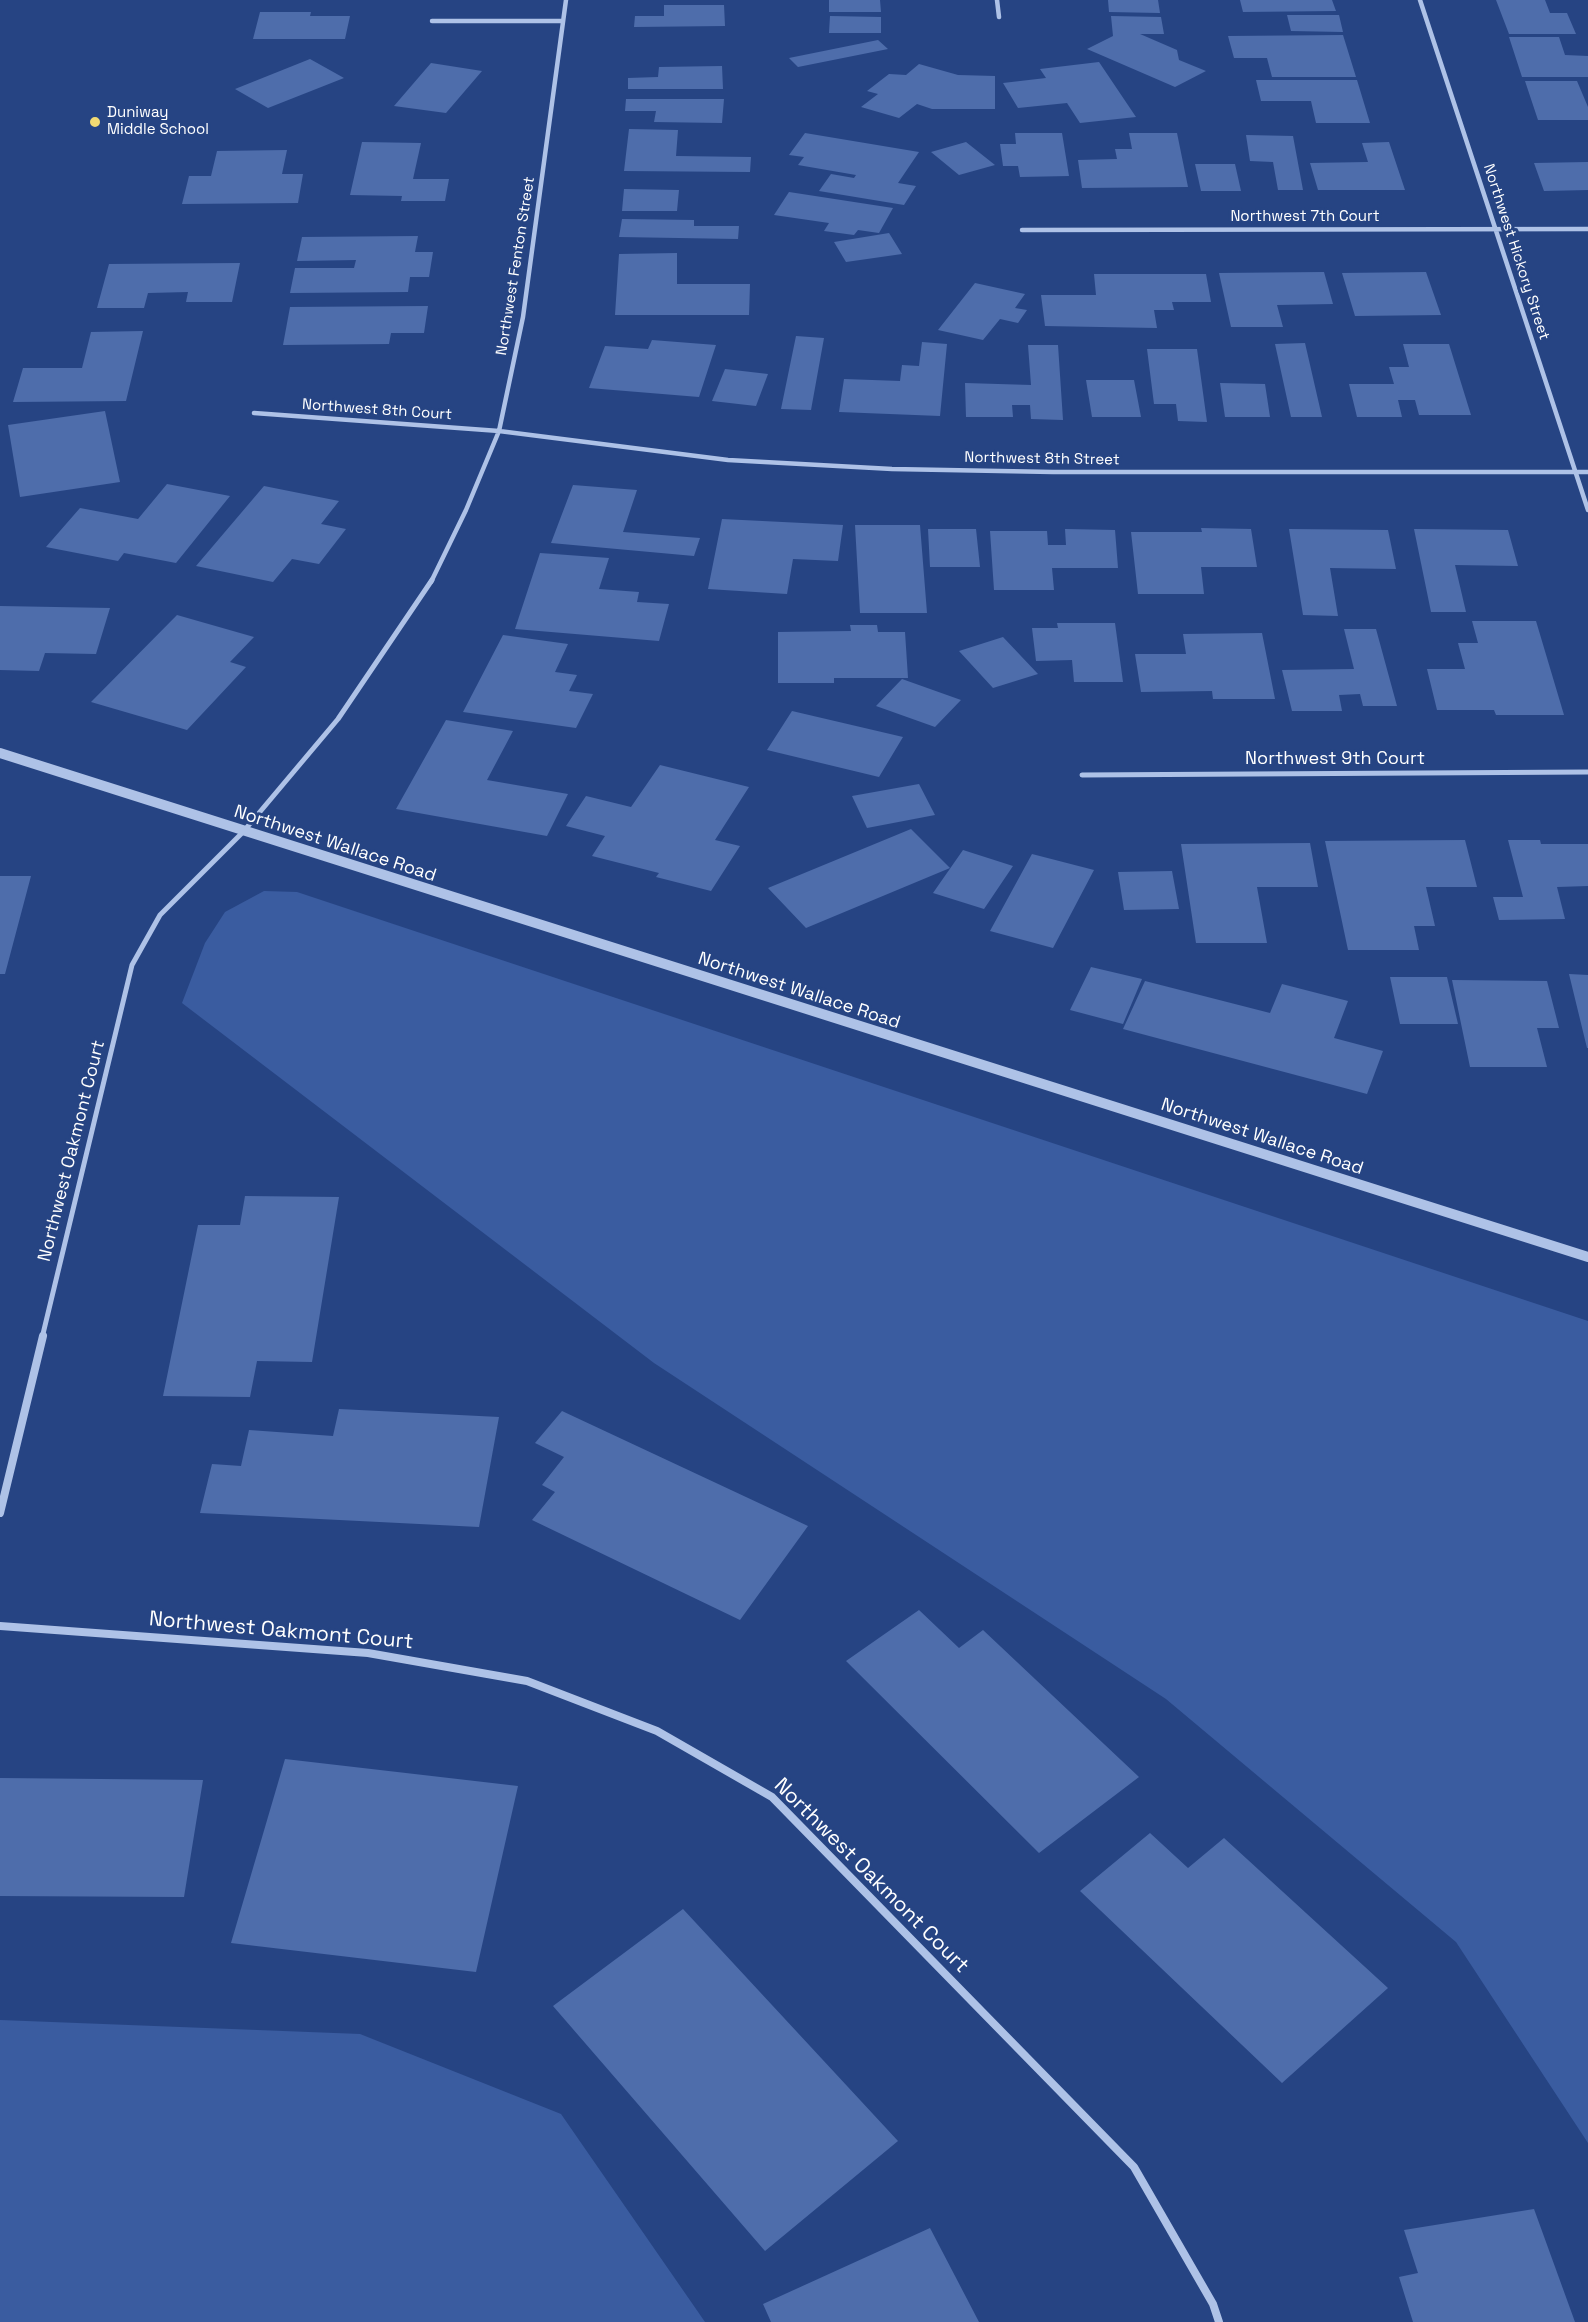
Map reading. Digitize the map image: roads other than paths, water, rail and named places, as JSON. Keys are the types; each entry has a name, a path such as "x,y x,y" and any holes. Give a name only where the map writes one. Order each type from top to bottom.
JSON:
{"street":[{"name":"Northwest Fenton Street","path":"243,832 338,719 435,576 466,510 499,430 523,317 566,0"},
{"path":"997,0 999,16"},
{"name":"Northwest Hickory Street","path":"1420,0 1588,510"},
{"path":"432,21 564,21"},
{"name":"Northwest 7th Court","path":"1022,230 1588,229"},
{"name":"Northwest 8th Court","path":"254,413 499,430"},
{"name":"Northwest 8th Street","path":"499,430 728,460 892,469 1053,472 1588,472"},
{"name":"Northwest Wallace Road","path":"0,753 1588,1257"},
{"name":"Northwest 9th Court","path":"1082,775 1588,772"},
{"name":"Northwest Oakmont Court","path":"0,1513 132,965 160,915 243,832"},
{"name":"Northwest Oakmont Court","path":"0,1626 368,1653 527,1681 657,1731 772,1797 1134,2167 1213,2304 1219,2322"}],"place":[{"name":"Duniway Middle School","path":"95,122"}]}
